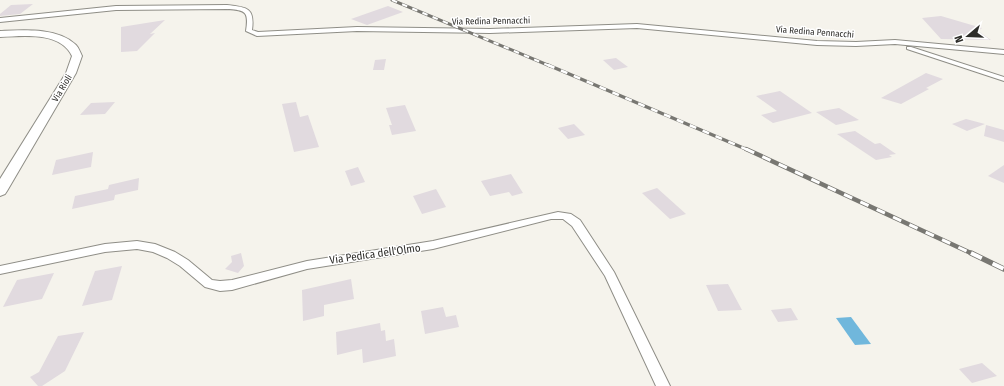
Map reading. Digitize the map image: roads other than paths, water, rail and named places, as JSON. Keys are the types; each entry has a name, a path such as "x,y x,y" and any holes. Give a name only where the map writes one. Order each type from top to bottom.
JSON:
{"main road":[{"name":"Via Rioli","path":"0,34 33,34 59,39 72,46 77,56 71,73 0,191"}],"street":[{"name":"Via Redina Pennacchi","path":"0,20 108,9 227,7 239,8 248,12 251,18 249,31 257,34 361,29 490,31 637,26 823,44 892,42 1004,52"},
{"path":"892,42 1004,79"},
{"name":"Via Pedica dell'Olmo","path":"0,270 112,247 144,246 154,248 171,255 189,267 206,282 220,286 232,285 307,265 433,245 551,216 562,215 570,218 576,223 610,275 663,386"}],"water":[{"path":"851,317 871,344 855,345 836,318"}],"railway":[{"path":"392,0 550,66"},
{"path":"548,65 748,150"},
{"path":"746,149 973,254"},
{"path":"971,253 1004,269"}]}
